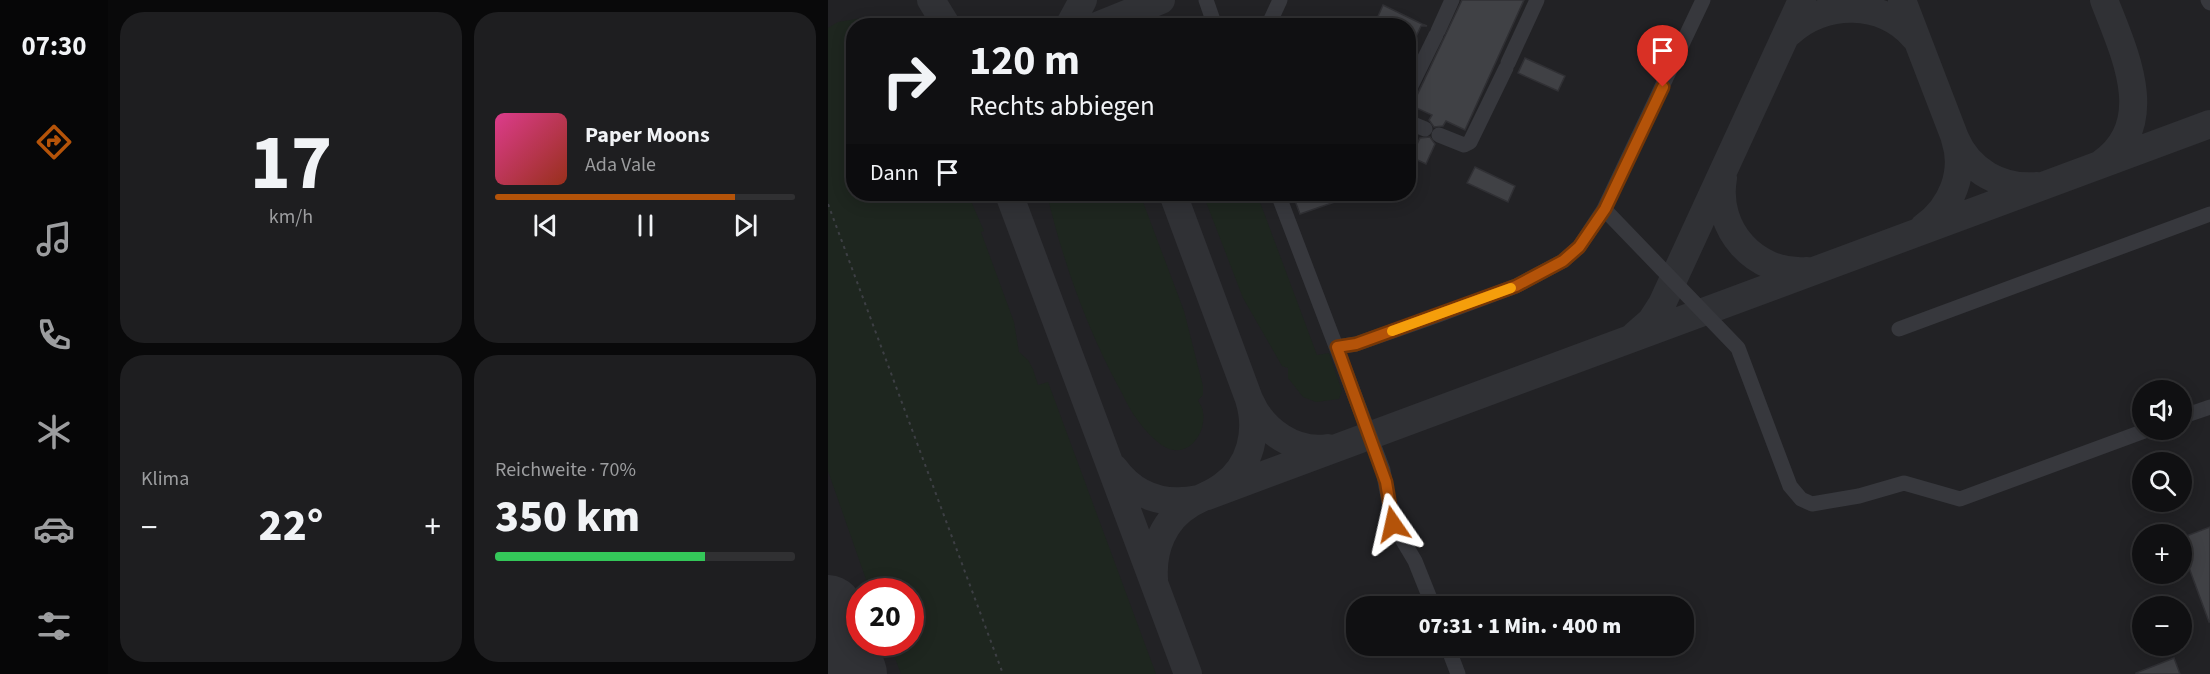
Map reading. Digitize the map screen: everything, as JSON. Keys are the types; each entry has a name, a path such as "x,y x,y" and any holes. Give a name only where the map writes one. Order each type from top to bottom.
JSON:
{"lane":[{"path":"1206,0 1212,18"},
{"path":"1272,18 1280,0"},
{"path":"1416,76 1452,0"},
{"path":"1439,135 1464,145 1470,142 1537,0"},
{"path":"1337,347 1356,344 1436,316 1539,276 1563,261 1579,247 1605,209 1703,0"},
{"path":"1416,125 1425,129"},
{"path":"1281,201 1384,476 1393,524 1416,561 1429,596"},
{"path":"1605,209 1738,348 1790,486 1795,495 1807,502 1820,504 1904,483 1955,499 1966,498 2132,436"},
{"path":"1899,329 2210,214"},
{"path":"2192,413 2210,407"},
{"path":"1452,656 1458,674"}],"path":[{"path":"828,204 1003,674"}],"shaded area":[{"path":"828,0 2210,0 2210,674 828,674"},
{"path":"846,21 846,201 971,201 984,231 981,232 1014,322 1019,352 1028,360 1038,385 1048,382 1156,674 901,674 894,656 924,656 924,578 865,578 828,471 828,28"},
{"path":"1049,201 1143,201 1184,311 1203,386 1203,395 1198,400 1202,408 1203,425 1195,441 1189,446 1174,450 1165,447 1149,434 1131,411 1085,316 1060,243"},
{"path":"1206,201 1260,201 1317,355 1329,353 1342,391 1339,399 1316,402 1303,397 1288,378 1288,368 1282,366 1243,298"}],"building":[{"path":"1462,0 1524,0 1465,130 1446,121 1443,126 1434,127 1429,120 1432,115 1416,108 1416,98"},
{"path":"1383,5 1410,18 1377,18"},
{"path":"1416,21 1427,26 1421,26 1416,37"},
{"path":"1525,58 1565,76 1558,91 1518,73"},
{"path":"1430,137 1435,144 1426,164 1416,159 1416,146 1420,138"},
{"path":"1475,167 1515,186 1508,202 1467,183"},
{"path":"1295,201 1338,201 1300,214"},
{"path":"2210,527 2210,622 2192,576 2192,534"},
{"path":"2174,658 2180,674 2136,674 2136,673"}],"taxiway":[{"path":"931,0 942,18"},
{"path":"1073,18 1083,0"},
{"path":"1117,18 1161,0"},
{"path":"1635,335 1651,321 1662,304 1802,0"},
{"path":"1902,0 1961,150 1988,176 2011,184 2037,186"},
{"path":"2102,163 2120,147 2129,128 2133,107 2132,85 2127,63 2104,0"},
{"path":"1789,33 1803,22 1819,14 1853,9 1887,16 1914,37"},
{"path":"1207,496 2210,124"},
{"path":"1924,227 1942,209 1954,188 1959,164 1955,139"},
{"path":"1723,178 1722,197 1725,215 1742,245 1755,257 1771,265 1788,270 1807,271"},
{"path":"1012,201 1188,674"},
{"path":"1154,579 1155,557 1167,526 1181,510 1219,489 1233,478 1246,458 1253,435 1249,399 1176,201"},
{"path":"1250,401 1263,422 1282,438 1304,447 1328,448"},
{"path":"1114,468 1132,486 1152,497 1175,501 1199,499"}],"runway":[{"path":"828,610 852,674"}],"slow traffic":[{"path":"1392,331 1511,288"}],"route":[{"path":"1393,524 1386,482 1337,347 1356,344 1494,295 1539,276 1563,261 1579,247 1605,209 1663,87"}]}
